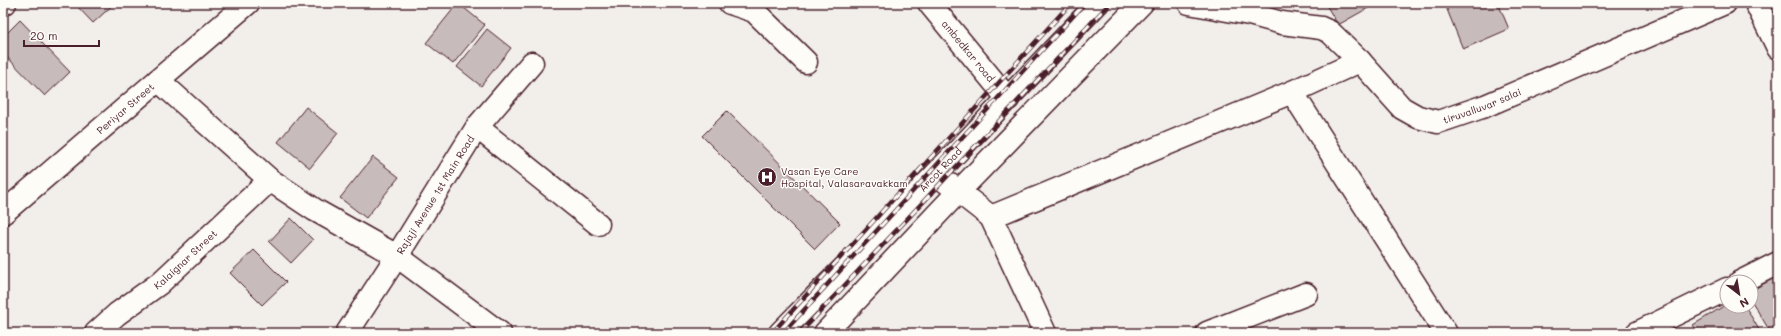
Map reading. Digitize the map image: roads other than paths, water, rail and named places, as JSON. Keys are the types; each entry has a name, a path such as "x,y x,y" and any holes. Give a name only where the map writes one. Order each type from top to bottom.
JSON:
{"street":[{"name":"Periyar Street","path":"3,213 248,3"},
{"path":"730,3 754,11 806,62"},
{"name":"ambedkar road","path":"930,3 1008,99"},
{"name":"Arcot Road","path":"780,333 936,174 1098,3"},
{"path":"825,333 959,191 1142,3"},
{"name":"tiruvalluvar salai","path":"1189,3 1249,14 1282,23 1321,28 1330,32 1360,61 1402,108 1418,117 1438,122 1484,106 1725,3"},
{"path":"1756,3 1778,48"},
{"path":"991,217 1292,92 1360,61"},
{"name":"Rajaji Avenue 1st Main Road","path":"347,333 477,127 532,63"},
{"path":"158,80 270,180 315,210 397,256 500,333"},
{"path":"1292,92 1446,333"},
{"path":"477,127 598,224"},
{"path":"936,174 991,217 1045,333"},
{"name":"Kalaignar Street","path":"96,333 117,314 160,283 270,180"},
{"path":"1757,274 1778,264"},
{"path":"1637,333 1719,293"},
{"path":"1207,333 1306,294"}],"railway":[{"path":"772,333 1071,3"},
{"path":"783,333 1085,3"},
{"path":"800,333 1110,3"}],"place":[{"name":"Vasan Eye Care Hospital, Valasaravakkam","path":"767,177"}]}
